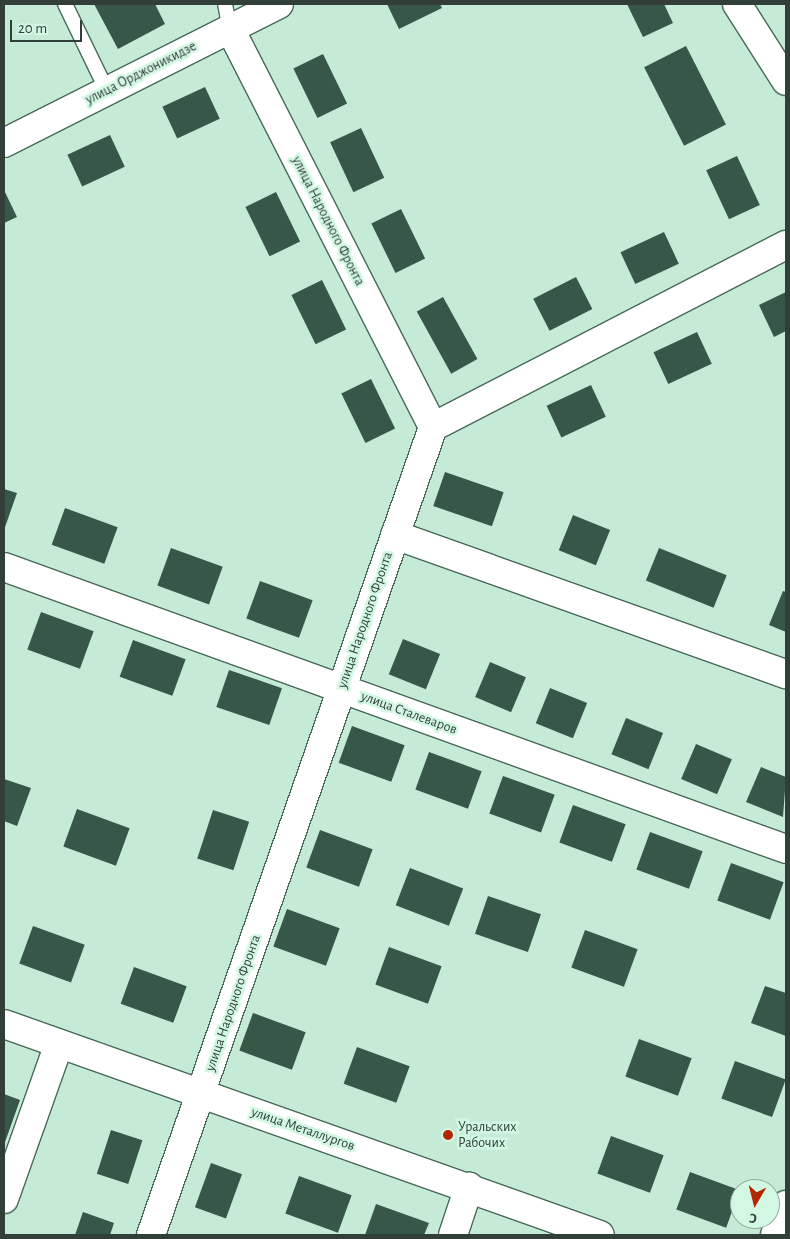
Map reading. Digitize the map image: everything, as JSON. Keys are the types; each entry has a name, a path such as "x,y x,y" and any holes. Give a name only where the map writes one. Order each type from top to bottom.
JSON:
{"street":[{"name":"улица Орджоникидзе","path":"4,143 107,91 228,16 279,4"},
{"path":"737,4 786,81"},
{"name":"улица Народного Фронта","path":"151,1235 432,428 228,16"},
{"path":"432,428 786,245"},
{"path":"395,535 786,674"},
{"name":"улица Сталеваров","path":"4,567 786,849"},
{"name":"улица Металлургов","path":"4,1024 469,1187 600,1235"},
{"path":"4,1199 59,1044"},
{"path":"453,1235 469,1187"},
{"path":"775,1235 786,1205"}],"lane":[{"path":"65,4 107,91"}],"building":[{"path":"94,4 155,4 165,24 118,49"},
{"path":"387,4 440,4 442,8 399,29"},
{"path":"627,4 664,4 673,23 643,37"},
{"path":"686,46 726,124 684,146 644,67"},
{"path":"323,54 347,103 317,118 293,68"},
{"path":"205,87 220,119 177,139 162,107"},
{"path":"361,128 384,178 353,192 330,142"},
{"path":"110,135 125,167 82,187 67,155"},
{"path":"737,156 760,205 729,219 706,170"},
{"path":"4,190 17,217 4,223"},
{"path":"276,192 300,241 270,256 245,207"},
{"path":"401,209 425,258 395,273 371,223"},
{"path":"664,232 679,264 635,284 620,252"},
{"path":"576,277 592,309 550,331 533,299"},
{"path":"322,280 346,329 316,344 291,295"},
{"path":"786,292 786,331 774,337 759,305"},
{"path":"443,297 477,359 451,374 417,312"},
{"path":"697,332 712,364 668,384 653,352"},
{"path":"371,379 395,428 365,443 341,393"},
{"path":"591,385 606,417 561,437 547,406"},
{"path":"445,472 504,492 492,526 433,506"},
{"path":"4,489 17,493 4,530"},
{"path":"65,508 118,527 104,564 52,545"},
{"path":"573,515 610,530 596,565 559,550"},
{"path":"171,548 223,567 209,604 157,586"},
{"path":"659,548 727,575 714,608 646,580"},
{"path":"260,581 313,600 299,638 246,619"},
{"path":"783,591 786,592 786,632 769,625"},
{"path":"41,612 94,631 80,669 27,650"},
{"path":"403,639 440,654 426,689 389,674"},
{"path":"133,640 186,659 172,696 120,677"},
{"path":"490,662 526,677 511,712 475,697"},
{"path":"229,670 282,688 269,725 216,707"},
{"path":"550,688 587,703 573,738 536,723"},
{"path":"626,718 663,733 648,769 611,754"},
{"path":"352,726 405,745 391,782 339,763"},
{"path":"696,744 732,759 717,794 681,779"},
{"path":"429,752 482,771 468,809 415,790"},
{"path":"761,767 786,777 783,817 746,802"},
{"path":"503,776 555,795 541,832 489,814"},
{"path":"4,779 31,788 17,826 4,821"},
{"path":"573,805 626,824 612,862 559,843"},
{"path":"77,809 130,828 116,866 63,847"},
{"path":"213,810 249,822 233,870 197,859"},
{"path":"320,830 373,849 359,887 306,868"},
{"path":"650,832 703,851 689,889 636,870"},
{"path":"731,863 784,882 770,920 717,901"},
{"path":"410,868 463,888 449,926 396,905"},
{"path":"488,896 541,914 528,952 475,934"},
{"path":"287,909 340,928 326,966 273,947"},
{"path":"33,926 85,945 71,982 19,964"},
{"path":"585,930 638,949 624,987 571,968"},
{"path":"389,947 442,966 428,1004 375,985"},
{"path":"134,967 187,986 173,1023 121,1004"},
{"path":"765,986 786,993 786,1036 751,1023"},
{"path":"253,1013 306,1032 292,1070 239,1051"},
{"path":"639,1039 692,1058 678,1096 625,1077"},
{"path":"357,1047 410,1066 396,1103 344,1084"},
{"path":"735,1061 786,1079 772,1117 721,1099"},
{"path":"4,1094 20,1100 4,1145"},
{"path":"111,1130 142,1140 128,1184 97,1174"},
{"path":"611,1136 664,1155 650,1193 597,1174"},
{"path":"211,1163 242,1174 226,1218 195,1207"},
{"path":"690,1172 730,1187 730,1217 726,1228 676,1210"},
{"path":"299,1176 352,1195 338,1233 285,1214"},
{"path":"376,1204 429,1223 424,1235 365,1235"},
{"path":"83,1212 114,1223 110,1235 75,1235"}],"place":[{"name":"Уральских Рабочих","path":"448,1135"}]}
